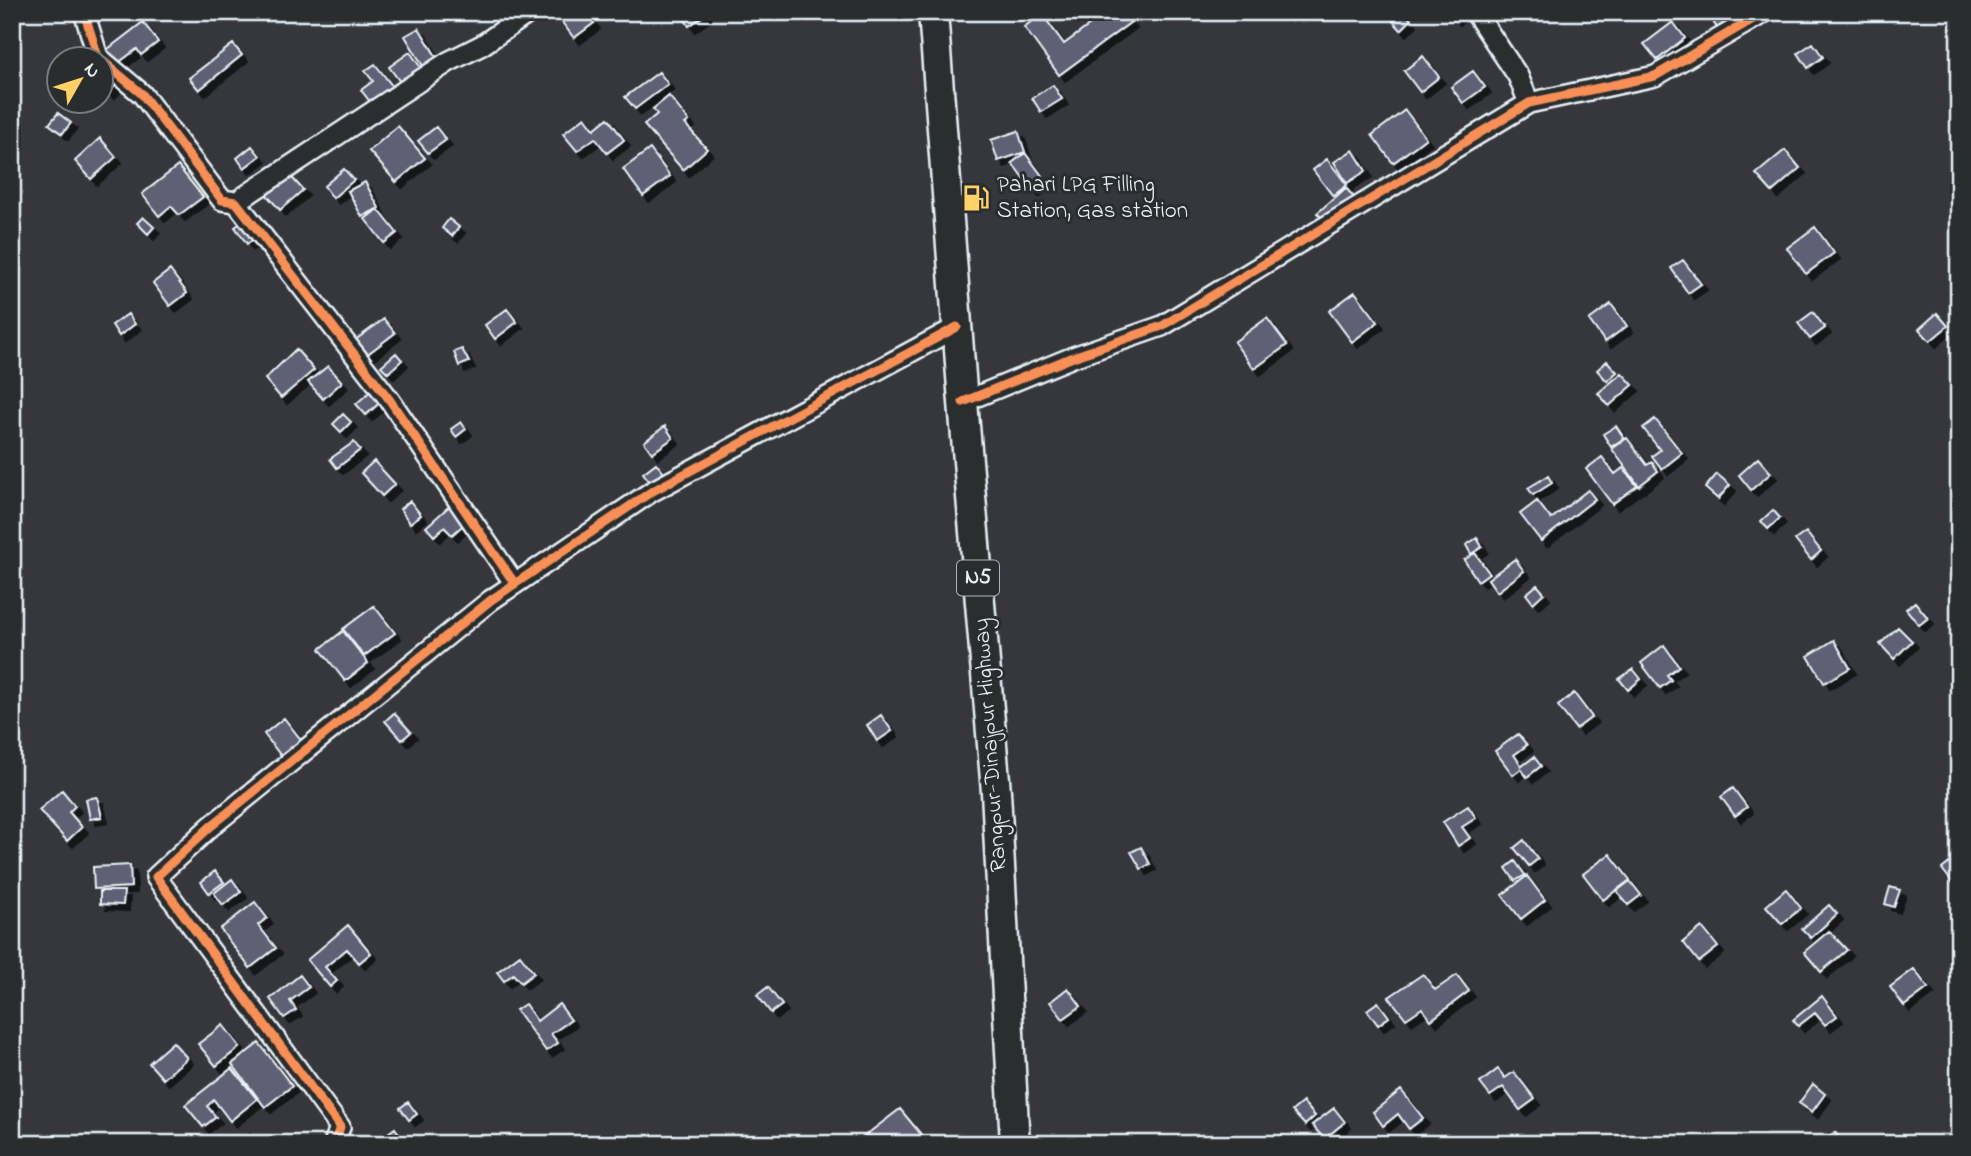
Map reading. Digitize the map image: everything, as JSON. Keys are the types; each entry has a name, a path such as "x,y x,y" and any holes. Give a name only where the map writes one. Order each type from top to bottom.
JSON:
{"highway":[{"name":"Rangpur-Dinajpur Highway","path":"933,12 996,792 1015,1144"}],"street":[{"path":"84,12 98,57 142,94 222,200 236,202 448,62 482,45 530,12"},
{"path":"1475,12 1518,76 1529,103"},
{"path":"963,402 1073,357 1162,326 1529,103 1655,76 1765,12"},
{"path":"236,202 389,399 514,584"},
{"path":"341,1138 156,877 221,818 514,584 651,492 957,327"}],"building":[{"path":"493,12 505,12 508,16 501,22"},
{"path":"572,12 586,12 594,23 574,38 561,21"},
{"path":"690,12 706,14 689,26 683,17"},
{"path":"1099,12 1123,12 1131,22 1059,75 1024,27 1042,14 1064,44 1102,16"},
{"path":"1404,12 1411,20 1401,30 1393,21"},
{"path":"1448,12 1462,12 1454,19"},
{"path":"1707,12 1737,12 1738,13 1717,28"},
{"path":"143,22 158,42 141,55 137,49 116,65 116,46 112,46"},
{"path":"1673,22 1685,38 1657,60 1644,44"},
{"path":"419,28 437,58 423,66 405,36"},
{"path":"1813,43 1823,57 1808,68 1798,53"},
{"path":"233,44 242,55 199,90 189,78"},
{"path":"410,52 421,68 401,83 389,67"},
{"path":"1423,56 1439,77 1420,92 1404,71"},
{"path":"375,64 393,87 371,103 361,90 373,81 365,71"},
{"path":"1473,71 1485,87 1463,103 1451,87"},
{"path":"659,72 668,84 635,109 625,97"},
{"path":"1053,85 1062,99 1041,112 1032,98"},
{"path":"669,96 689,121 685,124 707,149 683,170 644,125 657,114 653,109"},
{"path":"1405,110 1426,138 1393,163 1372,135"},
{"path":"56,116 62,116 71,123 62,134 49,124"},
{"path":"585,117 594,129 608,118 624,140 607,153 595,138 577,151 563,134"},
{"path":"398,126 425,158 396,182 369,151"},
{"path":"436,127 446,140 428,153 418,141"},
{"path":"1018,131 1025,152 998,161 991,140"},
{"path":"100,138 116,157 91,179 75,161"},
{"path":"252,146 260,156 244,168 237,158"},
{"path":"650,149 670,176 643,196 623,169"},
{"path":"1353,150 1366,171 1347,183 1334,162"},
{"path":"1785,150 1800,168 1772,192 1756,174"},
{"path":"1025,153 1046,181 1033,191 1012,163"},
{"path":"1327,159 1347,185 1333,196 1313,170"},
{"path":"178,166 203,197 179,215 171,206 159,216 142,194"},
{"path":"344,169 354,180 333,198 324,186"},
{"path":"287,172 303,190 280,210 264,192"},
{"path":"365,182 379,208 362,217 348,191"},
{"path":"1346,188 1356,200 1328,225 1317,213"},
{"path":"378,209 397,233 384,243 365,219"},
{"path":"143,217 154,227 148,234 137,223"},
{"path":"449,219 459,227 452,236 442,228"},
{"path":"245,220 257,237 247,244 235,227"},
{"path":"1815,227 1834,253 1806,274 1787,248"},
{"path":"1683,260 1701,284 1688,293 1671,268"},
{"path":"170,270 187,293 170,306 153,283"},
{"path":"1355,292 1378,322 1352,342 1329,311"},
{"path":"1611,304 1627,326 1605,342 1589,320"},
{"path":"507,309 517,322 495,339 485,325"},
{"path":"1813,312 1825,328 1810,339 1798,323"},
{"path":"1937,313 1948,326 1930,341 1919,329"},
{"path":"128,314 135,324 119,336 112,325"},
{"path":"1267,318 1287,345 1254,369 1234,342"},
{"path":"384,319 395,333 365,356 354,341"},
{"path":"296,349 314,370 281,398 265,379"},
{"path":"462,349 469,362 459,366 454,352"},
{"path":"396,353 402,360 388,373 381,366"},
{"path":"1607,361 1617,372 1607,381 1597,370"},
{"path":"328,366 342,382 323,399 308,382"},
{"path":"1622,373 1633,385 1609,406 1598,393"},
{"path":"375,387 385,398 366,415 356,404"},
{"path":"343,414 351,422 341,432 333,424"},
{"path":"1655,419 1682,453 1662,469 1652,456 1660,450 1643,428"},
{"path":"461,422 466,429 456,437 451,429"},
{"path":"665,426 673,438 652,453 644,442"},
{"path":"1616,426 1624,438 1611,447 1603,434"},
{"path":"1627,438 1647,465 1652,462 1658,471 1639,486 1612,449"},
{"path":"354,442 360,450 337,468 330,459"},
{"path":"1602,457 1615,474 1623,468 1637,486 1612,504 1586,469"},
{"path":"1758,458 1771,473 1751,490 1739,475"},
{"path":"374,461 395,484 382,496 361,473"},
{"path":"656,463 668,478 655,488 643,473"},
{"path":"1717,474 1730,485 1718,499 1705,488"},
{"path":"1548,476 1552,483 1533,495 1528,488"},
{"path":"1588,490 1595,499 1541,541 1520,514 1537,501 1551,519"},
{"path":"410,501 421,515 410,523 400,509"},
{"path":"455,501 470,519 452,535 444,527 434,536 426,527"},
{"path":"1773,510 1780,518 1768,529 1761,521"},
{"path":"1806,532 1821,551 1811,560 1795,540"},
{"path":"1477,538 1482,547 1471,554 1466,545"},
{"path":"1475,553 1489,573 1478,581 1464,560"},
{"path":"1515,559 1524,571 1497,592 1488,579"},
{"path":"1537,585 1544,593 1533,603 1526,594"},
{"path":"1915,602 1928,618 1919,625 1906,609"},
{"path":"374,606 395,633 364,656 343,629"},
{"path":"1898,627 1912,641 1894,659 1880,644"},
{"path":"343,631 368,663 345,681 320,649"},
{"path":"1834,640 1850,668 1824,683 1808,656"},
{"path":"1664,645 1679,666 1667,675 1671,680 1660,688 1641,663"},
{"path":"1633,669 1641,679 1628,690 1619,679"},
{"path":"1574,693 1592,717 1576,729 1558,706"},
{"path":"394,713 411,732 402,740 385,721"},
{"path":"881,715 892,731 877,741 867,725"},
{"path":"284,718 305,745 285,761 264,734"},
{"path":"1518,734 1527,745 1514,755 1522,766 1534,757 1541,766 1527,777 1521,769 1513,775 1495,751"},
{"path":"1733,788 1747,807 1735,816 1721,797"},
{"path":"62,790 75,806 69,812 82,827 67,841 39,810"},
{"path":"97,797 102,817 90,819 86,799"},
{"path":"1468,806 1476,818 1462,827 1470,838 1458,846 1443,822"},
{"path":"1524,840 1538,859 1529,866 1514,848"},
{"path":"1141,847 1150,864 1141,869 1131,852"},
{"path":"1610,854 1630,880 1603,900 1583,874"},
{"path":"1959,857 1959,891 1942,869"},
{"path":"1515,861 1525,875 1515,881 1506,868"},
{"path":"130,865 131,887 94,889 93,867"},
{"path":"215,871 224,882 209,893 201,882"},
{"path":"1527,876 1545,900 1521,919 1502,895"},
{"path":"232,879 241,892 223,905 214,893"},
{"path":"1630,881 1641,895 1628,905 1617,891"},
{"path":"1890,887 1900,890 1894,907 1885,904"},
{"path":"1786,889 1801,908 1782,924 1766,906"},
{"path":"100,891 124,891 123,905 100,904"},
{"path":"255,902 267,918 258,925 276,948 250,968 220,929"},
{"path":"1829,905 1837,914 1811,938 1802,929"},
{"path":"348,925 371,953 359,963 347,949 325,967 337,981 330,987 307,960"},
{"path":"1702,927 1718,947 1699,962 1683,942"},
{"path":"1829,931 1847,950 1821,972 1804,952"},
{"path":"520,955 534,973 521,983 513,974 504,981 497,972"},
{"path":"1914,969 1928,988 1904,1006 1890,987"},
{"path":"1423,974 1435,990 1457,975 1469,991 1431,1020 1422,1008 1406,1019 1389,997"},
{"path":"300,975 309,987 290,1001 296,1010 284,1018 270,999"},
{"path":"768,987 782,1005 771,1013 757,995"},
{"path":"1068,988 1081,1006 1063,1019 1050,1002"},
{"path":"1822,996 1837,1016 1825,1025 1815,1013 1798,1026 1793,1020"},
{"path":"1378,1002 1389,1017 1378,1025 1367,1010"},
{"path":"525,1004 537,1021 559,1004 571,1020 551,1034 558,1043 546,1051 516,1010"},
{"path":"223,1025 240,1047 216,1066 198,1044"},
{"path":"173,1042 187,1058 163,1079 149,1063"},
{"path":"259,1043 292,1086 265,1107 232,1064"},
{"path":"232,1068 257,1099 230,1121 214,1100 207,1106 216,1117 203,1127 185,1105"},
{"path":"1498,1069 1505,1078 1514,1072 1535,1099 1520,1110 1503,1087 1490,1096 1480,1083"},
{"path":"1813,1084 1825,1094 1812,1112 1799,1103"},
{"path":"1401,1090 1423,1118 1409,1129 1398,1114 1383,1126 1373,1112"},
{"path":"408,1102 417,1114 409,1120 400,1108"},
{"path":"1303,1102 1315,1116 1305,1125 1292,1111"},
{"path":"1334,1108 1345,1122 1324,1139 1312,1125"},
{"path":"900,1109 929,1144 854,1144"},
{"path":"395,1128 403,1139 396,1144 373,1144"},
{"path":"1835,1132 1844,1144 1827,1144 1824,1140"}],"cycle path":[{"path":"84,12 98,57 142,94 222,200 236,202 389,399 515,584"},
{"path":"963,402 1073,357 1162,326 1529,103 1655,76 1765,12"},
{"path":"334,1144 340,1127 156,877 210,827 491,600 651,492 957,327"}],"place":[{"name":"Pahari LPG Filling Station, Gas station","path":"976,198"}]}
